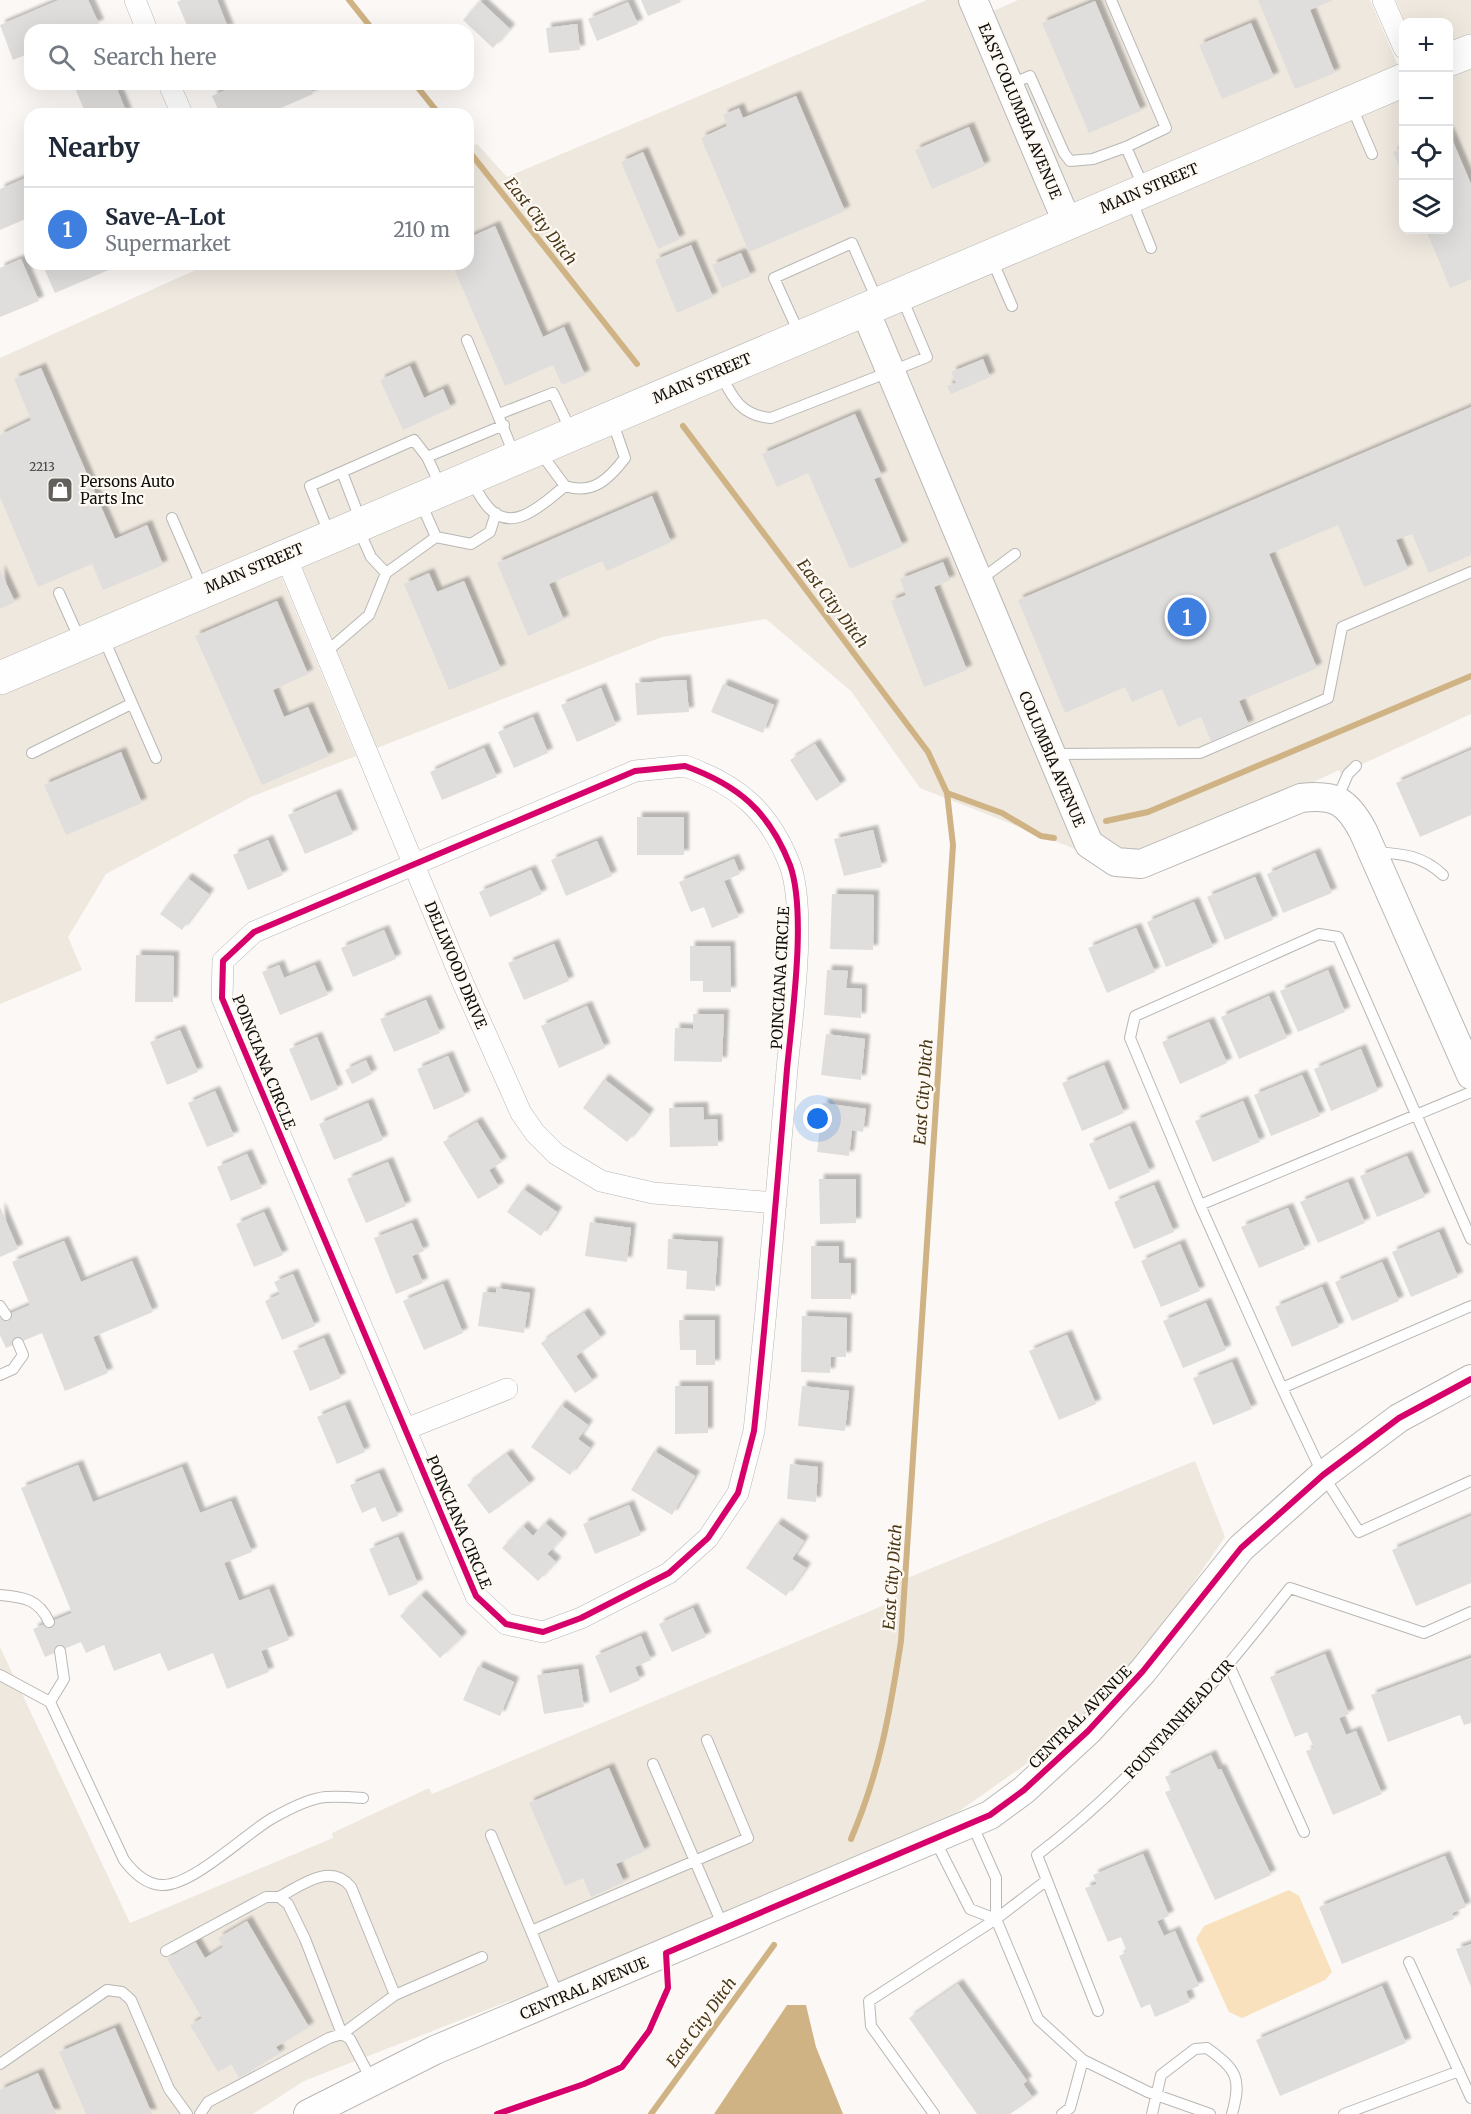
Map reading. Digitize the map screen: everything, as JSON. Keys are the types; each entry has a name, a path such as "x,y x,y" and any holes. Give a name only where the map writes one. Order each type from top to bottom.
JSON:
{"main road":[{"path":"1453,58 1471,51"},
{"name":"MAIN STREET","path":"0,678 990,254 1399,82"}],"street":[{"path":"135,0 145,24"},
{"path":"1383,0 1399,37"},
{"name":"EAST COLUMBIA AVENUE","path":"980,2 1009,84 1051,154 1066,222"},
{"path":"172,90 180,108"},
{"name":"COLUMBIA AVENUE","path":"881,301 890,372 1089,844 1105,856 1127,864 1155,860 1301,798 1323,795 1337,800"},
{"name":"DELLWOOD DRIVE","path":"285,555 413,866 520,1113 556,1154 601,1181 653,1193 776,1203"},
{"name":"POINCIANA CIRCLE","path":"685,766 718,778 738,790 759,812 777,840 790,866 795,898 797,929 791,1026 776,1203 754,1431 738,1493 708,1538 669,1573 581,1618 543,1632 506,1624 476,1596 222,998 223,961 254,932 635,771 685,766"},
{"path":"1337,800 1353,812 1471,1075"},
{"name":"CENTRAL AVENUE","path":"308,2114 435,2050 990,1815 1024,1790 1088,1731 1143,1671 1241,1548 1323,1475 1399,1418 1471,1379"},
{"path":"406,1429 507,1389"}],"lane":[{"path":"1051,154 1079,162 1126,147 1166,128 1111,0"},
{"path":"1350,103 1372,154"},
{"path":"1126,147 1151,248"},
{"path":"719,371 736,404 759,417 771,418 927,357 881,301 852,243 774,278 801,336"},
{"path":"990,254 1012,306"},
{"path":"467,340 504,425 526,453 565,486 577,490 586,489 608,480 625,458 611,417"},
{"path":"499,414 553,393 572,434"},
{"path":"427,458 504,425"},
{"path":"326,653 369,615 386,573 436,537 443,488 427,458 414,440 310,486 350,528 386,573"},
{"path":"342,472 350,528"},
{"path":"443,488 489,508 501,518 518,519 565,486"},
{"path":"436,537 471,544 490,532 496,513"},
{"path":"172,518 203,590"},
{"path":"978,582 1015,554"},
{"path":"1050,754 1200,753 1317,703 1328,698 1342,627 1471,572"},
{"path":"59,593 91,638 131,704 156,758"},
{"path":"32,753 131,704"},
{"path":"1337,800 1348,774 1356,766"},
{"path":"1372,852 1414,855 1430,862 1443,875"},
{"path":"1471,1239 1338,937 1319,934 1135,1016 1130,1038 1200,1205 1323,1475 1359,1532 1471,1481"},
{"path":"1200,1205 1415,1113 1471,1092"},
{"path":"1282,1388 1471,1306"},
{"path":"0,1375 13,1369 22,1355 18,1343"},
{"name":"FOUNTAINHEAD CIR","path":"1098,2011 1037,1855 1061,1837 1144,1762 1229,1665 1290,1588 1424,1633 1471,1612"},
{"path":"0,1595 27,1597 44,1610 49,1622"},
{"path":"50,1701 64,1679 60,1651"},
{"path":"1229,1665 1304,1832"},
{"path":"0,1676 50,1701 124,1860 134,1872 149,1882 162,1885 178,1882 270,1819 303,1805 324,1797 363,1798"},
{"path":"531,1931 748,1838 707,1740"},
{"path":"653,1764 724,1929"},
{"path":"971,1823 996,1878 996,1919 1038,2019 1083,2060 1158,2095 1209,2114"},
{"path":"492,1835 559,1998"},
{"path":"935,1840 970,1909 996,1919"},
{"path":"166,1951 266,1897 279,1897 316,1878 332,1874 342,1877 351,1887 395,1995"},
{"path":"934,2114 871,2026 868,2001 996,1919 1047,1880"},
{"path":"279,1897 288,1904 342,2034 350,2039 372,2082"},
{"path":"200,2114 208,2102 329,2038 342,2034 395,1995 482,1957"},
{"path":"1409,1962 1471,2098"},
{"path":"0,2064 107,1990 123,1992 131,2000 169,2090 187,2114"},
{"path":"1152,2114 1161,2075 1195,2049 1207,2048 1220,2057 1234,2074 1239,2090 1232,2114"},
{"path":"1062,2114 1070,2108 1083,2060"},
{"path":"1344,2114 1459,2071"}],"shaded area":[{"path":"927,0 961,0 1052,217 846,299 848,304 0,667 0,358 196,270 474,270 474,145 477,144 507,177"},
{"path":"1018,0 1370,0 1399,70 1073,208 991,12"},
{"path":"1396,0 1471,0 1471,40 1453,47 1453,18 1403,18"},
{"path":"1471,62 1471,714 1341,774 1339,770 1303,787 1130,853 1099,837 878,313 1399,93 1399,234 1453,234 1453,70"},
{"path":"856,323 1080,851 920,788 851,691 766,619 662,637 377,748 299,560"},
{"path":"278,569 356,756 251,797 106,874 68,937 82,970 0,1004 0,689"},
{"path":"1195,1461 1225,1537 1155,1638 1072,1732 952,1816 705,1925 304,2081 253,2114 0,2114 0,1647 130,1923 333,1838 332,1833 429,1788 432,1794 894,1601 895,1583"},
{"path":"1289,1890 1299,1896 1332,1972 1325,1980 1242,2018 1229,2012 1196,1939 1204,1926"},
{"path":"787,2005 806,2005 816,2047 843,2114 714,2114"}],"building":[{"path":"59,0 88,0 99,24 24,24 24,55 13,60 0,25"},
{"path":"217,0 227,24 186,24 177,2"},
{"path":"641,0 680,0 681,2 648,16"},
{"path":"1258,0 1333,0 1310,10 1335,73 1295,89"},
{"path":"480,1 510,29 493,48 474,30 474,24 467,24 463,20"},
{"path":"1095,1 1141,111 1089,133 1042,23"},
{"path":"628,2 638,24 597,41 588,19"},
{"path":"1251,23 1274,77 1222,99 1199,45"},
{"path":"577,24 580,50 549,53 546,28"},
{"path":"76,90 117,90 125,108 83,108"},
{"path":"226,90 311,90 313,94 281,108 217,108 212,96"},
{"path":"796,96 845,211 749,252 701,138 727,126 723,115 739,108 743,118"},
{"path":"969,127 985,166 932,189 915,150"},
{"path":"1453,142 1471,184 1471,279 1450,288 1428,234 1453,234"},
{"path":"1399,150 1399,166 1393,152"},
{"path":"643,152 680,239 658,249 621,162"},
{"path":"24,179 24,220 0,230 0,189"},
{"path":"495,226 543,337 564,327 585,375 562,385 553,365 505,386 455,270 474,270 474,235"},
{"path":"691,245 713,297 677,313 655,260"},
{"path":"741,253 751,276 722,288 712,265"},
{"path":"21,259 39,301 0,317 0,268"},
{"path":"45,270 109,270 55,293"},
{"path":"983,359 990,377 951,394 947,386 956,383 951,372"},
{"path":"410,366 424,398 443,389 451,408 403,430 380,380"},
{"path":"41,368 115,539 147,525 163,565 103,590 92,564 38,587 0,497 0,435 31,420 14,379"},
{"path":"1471,407 1471,555 1429,573 1412,534 1396,540 1408,569 1364,587 1338,525 1269,554 1317,668 1239,701 1249,725 1211,741 1201,717 1178,727 1162,689 1132,702 1125,687 1065,713 1018,600"},
{"path":"855,414 882,476 874,479 903,546 850,569 808,473 777,487 762,454"},
{"path":"652,496 671,542 607,571 602,561 549,584 564,620 528,636 497,563"},
{"path":"943,562 950,580 934,587 967,670 924,687 891,601 906,595 900,579"},
{"path":"0,570 15,602 0,609"},
{"path":"429,573 437,592 464,581 501,669 449,690 404,584"},
{"path":"277,601 308,674 273,690 284,717 308,707 329,756 262,785 195,636"},
{"path":"686,680 689,712 637,715 635,683"},
{"path":"723,684 774,705 763,733 711,712"},
{"path":"601,688 616,725 577,742 561,705"},
{"path":"533,717 548,753 514,768 498,732"},
{"path":"815,744 841,785 816,801 790,760"},
{"path":"484,748 497,777 442,800 430,772"},
{"path":"1471,750 1471,815 1420,837 1396,783"},
{"path":"121,752 142,803 66,835 44,785"},
{"path":"336,794 353,834 305,854 288,815"},
{"path":"637,817 684,817 684,855 637,855"},
{"path":"873,830 882,867 844,876 834,839"},
{"path":"268,840 283,875 248,890 233,855"},
{"path":"597,841 612,876 566,896 551,860"},
{"path":"1315,853 1332,893 1283,913 1267,874"},
{"path":"734,859 740,874 724,881 739,917 712,928 704,907 691,912 679,882"},
{"path":"531,870 542,894 490,917 479,892"},
{"path":"1255,877 1273,920 1225,940 1207,897"},
{"path":"187,878 209,894 182,930 160,914"},
{"path":"832,894 874,895 873,950 830,949"},
{"path":"1194,902 1213,947 1166,967 1147,922"},
{"path":"1136,928 1155,972 1107,993 1088,948"},
{"path":"384,930 396,959 353,977 341,948"},
{"path":"554,944 569,981 524,1000 508,963"},
{"path":"690,946 730,946 731,992 703,992 703,981 690,981"},
{"path":"136,955 174,956 173,1002 135,1002"},
{"path":"279,965 284,978 315,965 328,995 280,1015 262,972"},
{"path":"827,970 848,971 846,988 862,989 861,1018 824,1015"},
{"path":"1328,970 1345,1012 1298,1032 1280,991"},
{"path":"1269,996 1287,1038 1239,1059 1221,1017"},
{"path":"426,1000 440,1033 394,1052 380,1019"},
{"path":"587,1006 605,1048 559,1068 541,1026"},
{"path":"693,1014 724,1014 722,1062 674,1061 675,1028 693,1029"},
{"path":"1209,1022 1227,1063 1180,1084 1162,1042"},
{"path":"180,1030 198,1072 167,1085 150,1042"},
{"path":"826,1034 865,1039 861,1080 821,1075"},
{"path":"317,1037 338,1089 311,1101 289,1049"},
{"path":"1361,1049 1378,1091 1331,1111 1314,1069"},
{"path":"448,1056 465,1096 434,1110 417,1069"},
{"path":"366,1060 372,1074 352,1084 345,1070"},
{"path":"1104,1065 1124,1113 1082,1131 1062,1083"},
{"path":"1302,1075 1320,1116 1271,1136 1254,1095"},
{"path":"604,1079 649,1114 627,1142 583,1108"},
{"path":"215,1091 234,1136 207,1147 188,1103"},
{"path":"1243,1101 1260,1142 1213,1162 1195,1121"},
{"path":"368,1103 383,1140 334,1160 319,1124"},
{"path":"823,1103 866,1109 863,1132 852,1130 849,1156 817,1152"},
{"path":"703,1107 704,1120 717,1119 718,1146 670,1147 669,1108"},
{"path":"477,1122 502,1162 489,1170 499,1187 478,1199 443,1142"},
{"path":"1130,1126 1150,1172 1109,1190 1089,1144"},
{"path":"247,1154 262,1188 231,1201 217,1167"},
{"path":"1407,1156 1425,1197 1377,1217 1360,1176"},
{"path":"388,1162 406,1206 366,1223 347,1179"},
{"path":"819,1179 856,1179 856,1223 820,1224"},
{"path":"1348,1182 1365,1223 1318,1243 1300,1202"},
{"path":"1154,1185 1174,1232 1134,1249 1114,1202"},
{"path":"523,1189 557,1212 541,1236 507,1212"},
{"path":"0,1207 18,1249 0,1257"},
{"path":"1288,1208 1305,1249 1259,1268 1241,1227"},
{"path":"264,1212 283,1255 254,1267 236,1224"},
{"path":"590,1222 631,1228 627,1262 585,1256"},
{"path":"412,1223 424,1251 412,1256 423,1283 396,1294 374,1238"},
{"path":"1439,1232 1458,1277 1411,1297 1392,1252"},
{"path":"668,1239 718,1242 715,1291 686,1289 687,1271 667,1269"},
{"path":"64,1241 81,1282 132,1261 153,1312 93,1337 108,1373 65,1391 42,1333 6,1348 0,1335 0,1318 30,1305 12,1262"},
{"path":"1180,1244 1200,1291 1161,1307 1141,1261"},
{"path":"811,1246 839,1246 839,1263 851,1263 851,1299 811,1299"},
{"path":"1382,1262 1399,1301 1352,1321 1335,1282"},
{"path":"293,1274 315,1326 282,1340 265,1301 280,1294 274,1282"},
{"path":"443,1284 463,1333 424,1350 403,1301"},
{"path":"1322,1287 1339,1327 1292,1347 1275,1307"},
{"path":"496,1288 530,1293 524,1333 478,1326 483,1292 496,1293"},
{"path":"1206,1303 1226,1350 1183,1368 1163,1321"},
{"path":"584,1313 601,1338 576,1356 593,1381 575,1393 541,1343"},
{"path":"802,1316 847,1318 846,1357 831,1357 830,1373 801,1372"},
{"path":"679,1320 715,1320 715,1365 696,1365 696,1350 680,1350"},
{"path":"1067,1335 1096,1404 1059,1420 1029,1351"},
{"path":"324,1338 341,1378 310,1391 293,1351"},
{"path":"1232,1362 1252,1409 1213,1425 1193,1378"},
{"path":"675,1386 708,1386 708,1433 675,1434"},
{"path":"802,1386 849,1391 845,1431 798,1426"},
{"path":"345,1405 365,1452 337,1464 317,1417"},
{"path":"561,1405 588,1425 578,1439 590,1448 570,1475 531,1447"},
{"path":"654,1451 695,1476 672,1515 631,1490"},
{"path":"507,1454 530,1484 489,1514 467,1485"},
{"path":"790,1464 818,1467 816,1502 787,1499"},
{"path":"78,1465 93,1502 182,1467 200,1513 231,1501 252,1552 224,1563 239,1601 269,1589 289,1640 261,1651 269,1672 227,1689 213,1653 168,1671 160,1653 114,1671 104,1645 86,1653 81,1642 45,1657 33,1629 72,1613 21,1488"},
{"path":"379,1473 398,1516 382,1522 375,1507 362,1513 350,1485"},
{"path":"629,1505 641,1535 595,1554 583,1524"},
{"path":"1471,1516 1471,1583 1416,1606 1392,1550"},
{"path":"545,1523 562,1538 547,1554 556,1562 538,1581 502,1548 523,1526 533,1536"},
{"path":"777,1523 804,1541 792,1559 806,1568 786,1596 746,1568"},
{"path":"398,1537 418,1584 389,1596 369,1549"},
{"path":"421,1595 462,1637 440,1658 400,1616"},
{"path":"693,1608 706,1637 672,1652 659,1624"},
{"path":"641,1636 651,1660 635,1667 640,1680 610,1693 595,1656"},
{"path":"1325,1654 1349,1714 1339,1718 1346,1735 1356,1731 1382,1794 1333,1815 1306,1751 1314,1748 1307,1732 1295,1737 1270,1677"},
{"path":"1471,1658 1471,1723 1464,1725 1460,1715 1388,1742 1371,1695"},
{"path":"478,1666 514,1682 500,1716 463,1700"},
{"path":"578,1669 584,1707 544,1714 537,1675"},
{"path":"1211,1755 1218,1770 1221,1769 1271,1875 1215,1900 1165,1792 1171,1790 1165,1777"},
{"path":"609,1768 645,1851 616,1864 624,1882 591,1897 583,1878 565,1886 529,1803"},
{"path":"1143,1854 1169,1916 1157,1921 1164,1936 1175,1931 1199,1986 1186,1991 1190,2002 1155,2017 1150,2004 1141,2008 1119,1956 1127,1952 1121,1937 1108,1942 1085,1888 1097,1884 1093,1875"},
{"path":"1445,1856 1466,1907 1452,1913 1454,1919 1342,1964 1319,1907"},
{"path":"247,1921 309,2027 276,2047 280,2053 239,2078 231,2064 218,2072 190,2025 202,2018 167,1959 195,1941 205,1958 223,1947 218,1938"},
{"path":"1471,1944 1471,1987 1456,1949"},
{"path":"958,1984 1027,2081 1023,2084 1033,2098 1010,2114 977,2114 909,2018"},
{"path":"1382,1986 1406,2043 1280,2096 1256,2040"},
{"path":"115,2028 152,2114 86,2114 59,2052"},
{"path":"38,2073 56,2114 0,2114 0,2090"}],"waterway":[{"name":"East City Ditch","path":"349,0 368,24"},
{"name":"East City Ditch","path":"420,90 434,108"},
{"name":"East City Ditch","path":"474,158 637,364"},
{"name":"East City Ditch","path":"683,426 928,752 947,793 953,845 901,1641 893,1692 877,1765 851,1839"},
{"path":"1106,821 1148,812 1471,676"},
{"path":"947,793 1002,813 1041,836 1054,838"},
{"name":"East City Ditch","path":"651,2114 774,1945"}],"cycle path":[{"path":"685,766 721,782 750,802 762,815 782,846 795,885 798,936 795,994 754,1431 738,1493 708,1538 669,1573 581,1618 543,1632 506,1624 476,1596 222,998 223,961 254,932 635,771 685,766"},
{"path":"497,2114 584,2084 622,2067 649,2031 668,1988 666,1953 990,1815 1024,1790 1088,1731 1143,1671 1241,1548 1323,1475 1399,1418 1471,1379"}],"place":[{"name":"Persons Auto Parts Inc","path":"60,490"},
{"name":"Save-A-Lot","path":"1187,617"}]}
